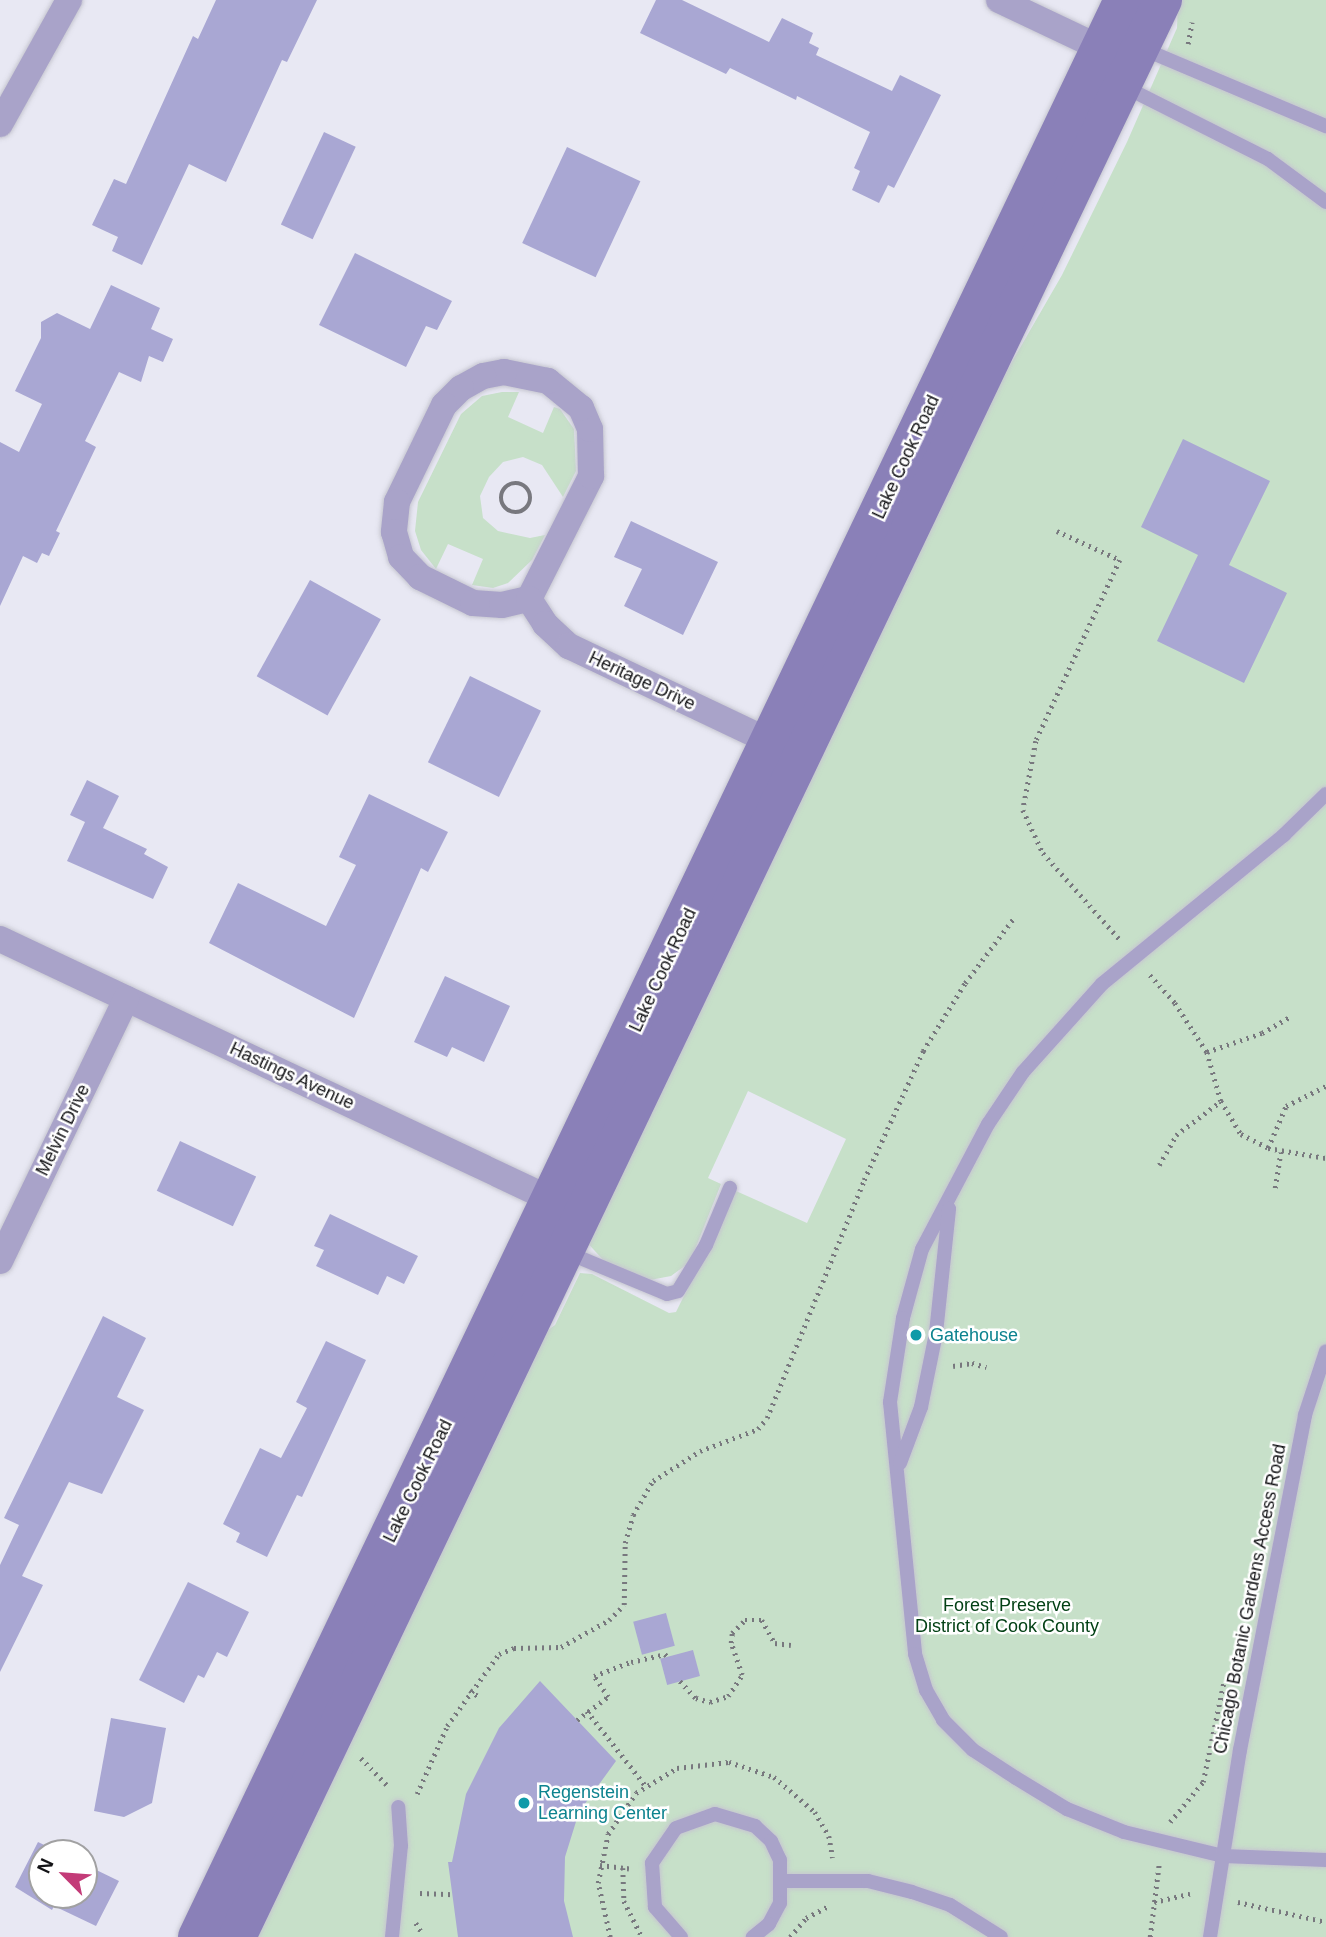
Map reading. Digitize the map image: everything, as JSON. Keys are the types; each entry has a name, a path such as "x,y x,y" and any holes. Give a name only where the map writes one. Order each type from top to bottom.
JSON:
{"main road":[{"name":"Lake Cook Road","path":"568,1207 1122,86 1120,48 1124,0"},
{"name":"Lake Cook Road","path":"237,1937 331,1743 771,742 1120,48 1163,0"},
{"name":"Lake Cook Road","path":"197,1937 552,1244"}],"street":[{"path":"0,124 69,0"},
{"path":"999,0 1120,48"},
{"path":"504,372 548,381 565,393 581,408 591,440 591,476 530,599 502,605 473,603 444,592 420,577 401,557 394,532 397,502 408,473 444,405 483,376 504,372"},
{"name":"Heritage Drive","path":"530,599 545,624 569,646 771,742"},
{"name":"Hastings Avenue","path":"0,939 568,1207"},
{"name":"Melvin Drive","path":"0,1261 126,999"}],"lane":[{"path":"1120,48 1326,126"},
{"path":"1122,86 1268,159 1326,202"},
{"path":"1326,794 1284,835 1102,984 1055,1034 988,1124 949,1204 922,1249 903,1318 890,1402 900,1465 907,1606 915,1654 926,1690 943,1720 973,1750 1067,1809 1150,1841 1223,1856 1326,1860"},
{"path":"552,1244 667,1294 678,1292 706,1245 730,1188"},
{"path":"900,1465 921,1407 928,1372 949,1204"},
{"name":"Chicago Botanic Gardens Access Road","path":"1210,1937 1305,1415 1326,1351"},
{"path":"392,1937 401,1846 398,1807"},
{"path":"681,1937 655,1907 651,1874 662,1844 676,1828 695,1818 715,1814 755,1826 771,1841 780,1860 783,1881 780,1903 769,1924 753,1937"},
{"path":"401,1846 409,1832"},
{"path":"783,1881 868,1881 912,1892 950,1905 1001,1937"}],"path":[{"path":"510,483 521,483 529,490 531,500 523,512 509,512 502,505 502,491 510,483"},
{"path":"1057,531 1119,560 1036,741 1023,810 1043,853 1124,944"},
{"path":"409,1832 421,1777 470,1690 499,1654 514,1648 561,1647 610,1620 624,1605 625,1543 633,1515 653,1481 700,1451 758,1429 767,1418 864,1180 923,1051 965,983 1013,919"},
{"path":"1146,971 1175,1003 1207,1052 1221,1101 1241,1133 1281,1152 1326,1158"},
{"path":"1207,1052 1262,1033 1291,1016"},
{"path":"1268,1148 1286,1106 1326,1086"},
{"path":"1159,1165 1176,1135 1221,1101"},
{"path":"1275,1188 1281,1152"},
{"path":"928,1372 972,1363 986,1367"},
{"path":"680,1681 696,1698 710,1702 728,1696 742,1675 731,1643 732,1633 745,1620 762,1620 775,1643 791,1645"},
{"path":"577,1720 608,1697 594,1676 665,1654 668,1657"},
{"path":"1168,1827 1178,1809 1203,1782 1224,1681"},
{"path":"470,1690 478,1696"},
{"path":"587,1711 645,1785"},
{"path":"331,1743 380,1773 398,1807"},
{"path":"1150,1937 1160,1863"},
{"path":"610,1937 599,1903 600,1865 629,1869"},
{"path":"623,1868 624,1901 641,1937"},
{"path":"398,1893 453,1894"},
{"path":"1154,1902 1191,1894"},
{"path":"1236,1901 1326,1922"},
{"path":"790,1937 814,1912 843,1902"}],"green space":[{"name":"Forest Preserve District of Cook County","path":"1178,0 1326,0 1326,1937 250,1937 537,1338 555,1325 580,1273 592,1274 669,1313 676,1312 736,1191 807,1223 846,1139 748,1091 708,1178 721,1184 690,1262 671,1276 650,1280 604,1261 584,1239 957,457 1062,275 1127,142 1177,28"},
{"path":"519,392 508,417 543,433 554,407 560,409 574,429 576,471 563,497 542,465 523,457 503,462 489,477 480,496 483,518 498,531 530,538 545,535 532,560 508,583 493,588 472,585 483,559 448,544 436,569 421,550 415,531 418,502 461,414 482,396"}],"building":[{"path":"216,0 317,0 287,62 282,60 226,182 189,164 142,265 112,251 118,237 92,225 114,179 126,184 193,36 198,39"},
{"path":"656,0 682,0 769,42 782,18 813,33 809,43 819,48 816,55 892,91 900,75 941,95 894,188 888,185 879,203 852,190 860,171 854,168 870,132 797,96 796,100 730,68 726,74 640,33"},
{"path":"324,132 356,147 313,239 281,224"},
{"path":"567,147 640,181 596,277 522,243"},
{"path":"355,253 452,301 437,330 426,326 406,367 319,325"},
{"path":"111,285 160,308 151,329 173,339 163,362 149,356 141,382 119,372 85,441 96,447 56,531 60,533 49,556 42,553 37,563 23,556 0,606 0,442 19,452 42,404 15,391 41,338 41,322 57,313 90,329"},
{"path":"1183,439 1270,481 1229,565 1287,593 1244,683 1157,641 1198,555 1141,527"},
{"path":"631,521 718,562 683,635 624,606 642,569 614,557"},
{"path":"310,580 381,619 328,715 257,676"},
{"path":"470,676 541,711 499,797 428,762"},
{"path":"87,780 119,796 103,828 147,849 144,854 168,867 153,899 67,861 85,822 70,815"},
{"path":"369,794 448,832 428,872 421,868 354,1018 209,943 238,883 326,926 356,865 339,857"},
{"path":"445,976 510,1006 484,1062 452,1047 447,1057 414,1042"},
{"path":"180,1141 256,1176 233,1226 157,1191"},
{"path":"330,1214 418,1256 404,1284 387,1276 378,1295 316,1266 324,1250 314,1246"},
{"path":"103,1316 146,1338 117,1397 144,1410 102,1494 69,1482 22,1576 43,1585 0,1672 0,1565 19,1525 4,1518"},
{"path":"326,1341 366,1360 302,1497 297,1495 267,1557 236,1542 240,1533 223,1524 260,1448 281,1458 307,1408 296,1402"},
{"path":"188,1582 249,1612 227,1657 217,1652 204,1678 198,1675 184,1703 139,1680"},
{"path":"666,1613 675,1646 642,1655 633,1622"},
{"path":"693,1650 700,1676 667,1685 660,1659"},
{"name":"Regenstein Learning Center","path":"540,1681 616,1761 579,1812 565,1857 564,1901 573,1937 458,1937 448,1862 452,1862 466,1794 499,1728"},
{"path":"111,1718 166,1728 152,1803 124,1817 94,1811"},
{"path":"28,1862 28,1895 15,1887"},
{"path":"98,1871 119,1881 96,1926 60,1909 98,1909"}],"place":[{"name":"Gatehouse","path":"916,1335"},
{"name":"Regenstein Learning Center","path":"524,1803"}]}
